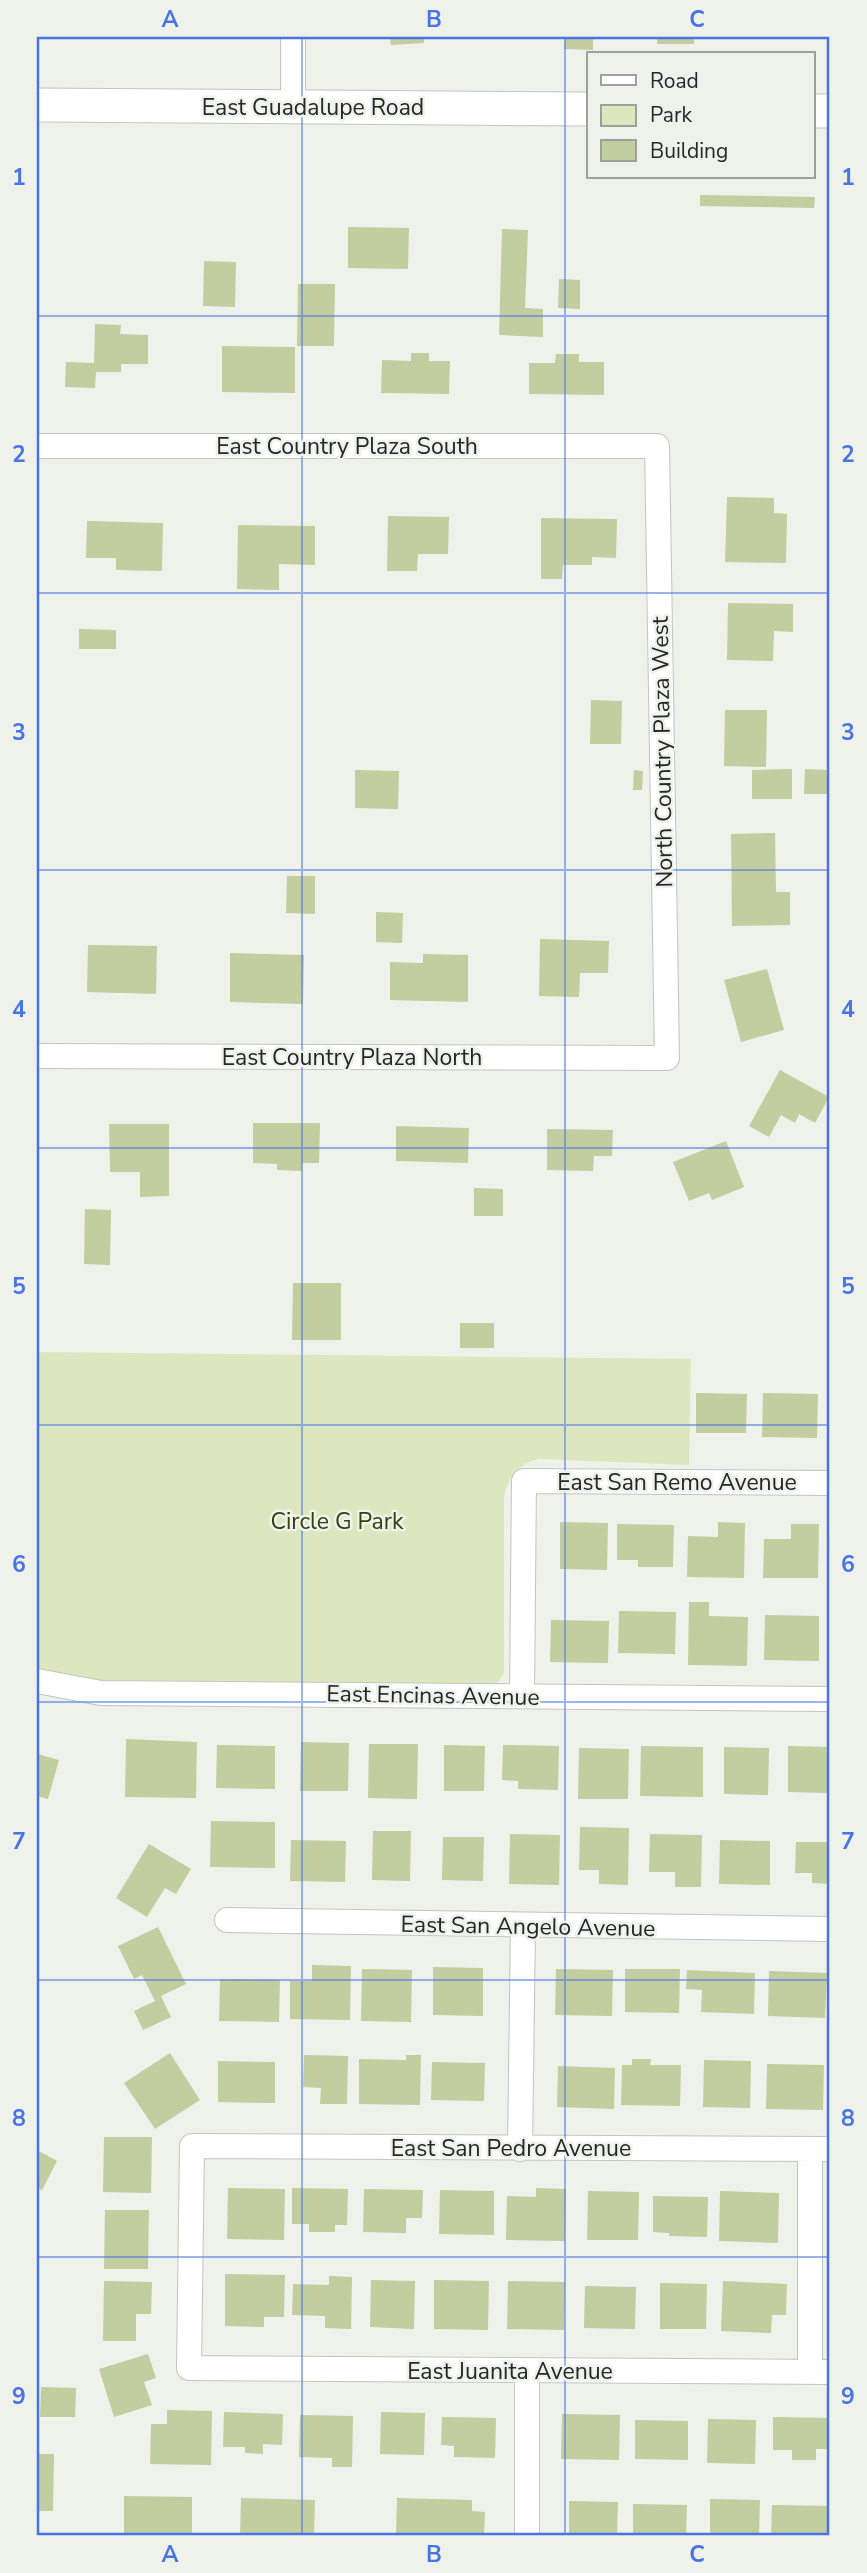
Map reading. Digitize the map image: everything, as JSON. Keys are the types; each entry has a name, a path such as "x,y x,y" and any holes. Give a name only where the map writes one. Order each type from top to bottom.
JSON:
{"main road":[{"name":"East Guadalupe Road","path":"37,105 587,109"}],"street":[{"path":"293,37 293,107"},
{"name":"East Country Plaza South","path":"37,446 657,446"},
{"name":"North Country Plaza West","path":"657,446 667,1058"},
{"name":"East Country Plaza North","path":"37,1056 667,1058"},
{"name":"East San Remo Avenue","path":"522,1696 524,1481 830,1483"},
{"name":"East Encinas Avenue","path":"37,1681 101,1693 830,1699"},
{"name":"East San Angelo Avenue","path":"227,1920 830,1929"},
{"path":"520,2149 523,1926"},
{"name":"East San Pedro Avenue","path":"189,2368 192,2146 820,2149"},
{"path":"820,2149 820,2372"},
{"name":"East Juanita Avenue","path":"189,2368 820,2372"},
{"path":"527,2372 527,2536"}],"green space":[{"name":"Circle G Park","path":"37,1352 691,1359 689,1465 539,1459 520,1467 508,1483 504,1497 504,1673 498,1682 490,1687 98,1685 37,1670"}],"building":[{"path":"390,37 424,37 424,43 391,45"},
{"path":"565,37 593,37 593,50 564,49"},
{"path":"657,37 694,37 694,44 657,44"},
{"path":"700,195 815,197 814,208 700,206"},
{"path":"348,227 409,228 408,269 348,268"},
{"path":"502,229 528,230 525,308 543,309 543,337 499,335"},
{"path":"204,261 236,262 235,307 203,306"},
{"path":"559,279 580,280 580,309 558,308"},
{"path":"298,284 335,284 334,346 297,346"},
{"path":"95,324 121,325 120,334 148,335 148,364 121,364 121,372 96,372 95,388 65,387 66,362 94,363"},
{"path":"222,346 295,347 295,393 222,392"},
{"path":"411,353 429,353 429,361 450,361 449,394 381,393 382,360 411,361"},
{"path":"556,354 579,354 579,362 604,362 604,395 529,394 529,363 555,363"},
{"path":"727,497 774,498 774,513 787,514 786,563 725,562"},
{"path":"388,516 449,517 448,554 418,554 417,571 387,571"},
{"path":"541,518 617,519 616,558 592,557 592,565 563,565 562,579 541,579"},
{"path":"87,521 163,523 162,571 116,570 116,558 86,558"},
{"path":"238,525 315,526 315,565 279,564 279,590 237,589"},
{"path":"728,603 793,604 793,632 774,631 773,661 727,660"},
{"path":"79,629 116,630 116,649 79,649"},
{"path":"591,700 622,701 621,744 590,744"},
{"path":"725,710 767,710 766,767 724,766"},
{"path":"792,769 792,799 752,799 752,770"},
{"path":"805,769 827,770 827,794 804,794"},
{"path":"355,770 399,771 398,809 355,808"},
{"path":"634,770 643,771 642,790 633,790"},
{"path":"775,833 776,892 790,892 790,925 732,926 731,834"},
{"path":"287,876 315,876 315,914 286,913"},
{"path":"376,912 403,913 402,943 376,942"},
{"path":"540,939 609,941 608,973 580,973 579,997 539,996"},
{"path":"88,945 157,946 156,994 87,992"},
{"path":"230,953 304,955 303,1004 230,1002"},
{"path":"423,954 468,955 468,1002 390,1000 390,962 423,963"},
{"path":"767,969 784,1030 741,1042 724,980"},
{"path":"780,1070 829,1097 815,1123 799,1114 795,1123 781,1115 769,1137 749,1126"},
{"path":"253,1123 320,1123 319,1163 302,1163 302,1171 277,1170 277,1164 253,1163"},
{"path":"109,1124 169,1124 169,1196 140,1197 140,1172 110,1172"},
{"path":"396,1126 469,1128 468,1163 396,1161"},
{"path":"547,1129 613,1130 612,1156 594,1156 593,1171 547,1170"},
{"path":"726,1141 744,1187 712,1200 709,1193 689,1201 673,1162"},
{"path":"474,1188 503,1189 503,1216 474,1216"},
{"path":"85,1209 111,1210 110,1265 84,1264"},
{"path":"293,1283 341,1283 341,1340 292,1340"},
{"path":"460,1323 494,1323 494,1348 460,1348"},
{"path":"696,1393 747,1394 746,1433 696,1433"},
{"path":"763,1393 818,1394 817,1438 762,1437"},
{"path":"560,1522 608,1523 607,1570 560,1569"},
{"path":"718,1522 745,1523 744,1578 687,1577 688,1536 718,1537"},
{"path":"617,1524 674,1525 673,1567 638,1567 638,1560 617,1560"},
{"path":"791,1524 819,1524 818,1578 763,1578 764,1539 791,1539"},
{"path":"689,1602 709,1602 709,1616 748,1617 747,1666 688,1665"},
{"path":"619,1611 676,1612 675,1654 618,1653"},
{"path":"765,1615 819,1616 819,1661 764,1660"},
{"path":"551,1620 609,1621 608,1663 550,1662"},
{"path":"126,1739 197,1742 196,1798 125,1797"},
{"path":"301,1742 349,1743 348,1791 300,1791"},
{"path":"369,1744 418,1744 417,1799 368,1798"},
{"path":"217,1745 275,1746 275,1789 216,1788"},
{"path":"444,1745 485,1746 484,1791 444,1791"},
{"path":"503,1745 559,1746 558,1790 518,1789 518,1781 502,1780"},
{"path":"641,1746 703,1747 703,1797 640,1796"},
{"path":"788,1746 830,1747 830,1793 788,1792"},
{"path":"724,1747 769,1748 768,1795 724,1794"},
{"path":"579,1748 629,1749 628,1799 578,1799"},
{"path":"37,1754 59,1760 48,1799 37,1796"},
{"path":"211,1821 275,1822 275,1868 210,1867"},
{"path":"580,1827 629,1828 628,1885 599,1884 599,1870 579,1870"},
{"path":"373,1831 411,1831 410,1881 372,1880"},
{"path":"510,1834 560,1835 559,1885 509,1884"},
{"path":"650,1834 702,1835 701,1887 675,1887 675,1872 649,1872"},
{"path":"443,1837 484,1837 483,1881 442,1880"},
{"path":"291,1840 346,1841 345,1882 290,1881"},
{"path":"720,1840 770,1841 770,1885 719,1884"},
{"path":"796,1842 830,1842 830,1884 812,1883 812,1873 795,1873"},
{"path":"149,1844 191,1869 176,1894 165,1888 147,1917 116,1898"},
{"path":"158,1927 186,1984 161,1996 171,2017 143,2030 134,2011 155,2001 142,1975 134,1979 118,1946"},
{"path":"312,1965 351,1966 350,2020 290,2019 290,1981 312,1981"},
{"path":"433,1967 483,1968 483,2016 433,2015"},
{"path":"362,1969 412,1970 411,2022 361,2021"},
{"path":"556,1969 613,1970 612,2016 555,2015"},
{"path":"625,1969 680,1969 679,2013 625,2012"},
{"path":"687,1970 755,1973 754,2014 701,2012 702,1990 686,1989"},
{"path":"769,1971 827,1973 825,2018 768,2016"},
{"path":"220,1979 280,1980 279,2022 219,2021"},
{"path":"170,2053 200,2100 155,2129 124,2083"},
{"path":"304,2055 348,2056 347,2104 320,2104 321,2088 303,2087"},
{"path":"406,2055 421,2055 420,2105 359,2104 359,2059 406,2060"},
{"path":"632,2059 651,2059 650,2065 681,2065 680,2106 621,2105 622,2065 632,2065"},
{"path":"704,2060 751,2061 750,2108 703,2107"},
{"path":"218,2061 275,2062 275,2103 218,2102"},
{"path":"432,2062 485,2063 484,2101 431,2100"},
{"path":"767,2064 824,2065 823,2110 766,2109"},
{"path":"558,2066 615,2068 614,2109 557,2107"},
{"path":"104,2137 152,2137 151,2193 103,2192"},
{"path":"37,2150 57,2161 42,2190 37,2187"},
{"path":"228,2188 285,2189 284,2240 227,2239"},
{"path":"292,2188 348,2189 347,2225 335,2225 335,2232 309,2232 309,2224 292,2224"},
{"path":"536,2188 566,2189 565,2241 506,2240 507,2196 536,2197"},
{"path":"364,2189 423,2190 422,2218 406,2218 406,2233 363,2232"},
{"path":"440,2190 494,2191 494,2235 439,2234"},
{"path":"588,2191 639,2192 638,2240 587,2240"},
{"path":"720,2191 779,2193 778,2243 719,2241"},
{"path":"653,2196 708,2197 707,2237 669,2236 669,2233 653,2232"},
{"path":"105,2210 149,2210 148,2269 104,2269"},
{"path":"225,2274 285,2275 284,2317 264,2317 264,2327 225,2326"},
{"path":"329,2276 352,2277 351,2329 325,2328 325,2316 292,2315 293,2284 329,2285"},
{"path":"371,2280 415,2281 414,2329 370,2327"},
{"path":"434,2280 489,2281 488,2330 434,2329"},
{"path":"104,2281 152,2282 151,2314 136,2314 136,2341 103,2341"},
{"path":"508,2281 565,2282 564,2330 507,2329"},
{"path":"723,2281 787,2284 786,2315 772,2315 771,2333 721,2331"},
{"path":"660,2283 707,2284 706,2329 660,2329"},
{"path":"585,2286 636,2287 635,2329 584,2328"},
{"path":"148,2354 156,2378 144,2382 152,2405 114,2417 99,2369"},
{"path":"41,2387 76,2388 75,2417 40,2417"},
{"path":"167,2410 212,2411 211,2465 150,2464 151,2424 167,2424"},
{"path":"224,2412 283,2414 282,2445 263,2444 263,2454 245,2453 245,2447 223,2447"},
{"path":"381,2412 425,2413 424,2455 380,2454"},
{"path":"562,2414 620,2415 619,2460 561,2459"},
{"path":"300,2415 353,2416 352,2467 332,2467 332,2458 299,2457"},
{"path":"442,2417 496,2418 495,2458 454,2457 454,2446 441,2445"},
{"path":"773,2417 830,2418 829,2449 816,2449 816,2460 792,2460 792,2450 773,2450"},
{"path":"708,2419 756,2420 755,2464 707,2463"},
{"path":"635,2420 688,2421 688,2460 635,2459"},
{"path":"37,2454 54,2454 53,2511 37,2511"},
{"path":"124,2496 192,2497 192,2536 124,2536"},
{"path":"241,2498 315,2500 314,2536 240,2536"},
{"path":"397,2498 472,2500 472,2511 485,2512 484,2536 396,2536"},
{"path":"710,2499 760,2500 759,2536 710,2536"},
{"path":"569,2501 618,2502 617,2536 569,2536"},
{"path":"633,2504 687,2505 686,2536 633,2536"},
{"path":"772,2505 830,2506 829,2536 771,2536"}]}
